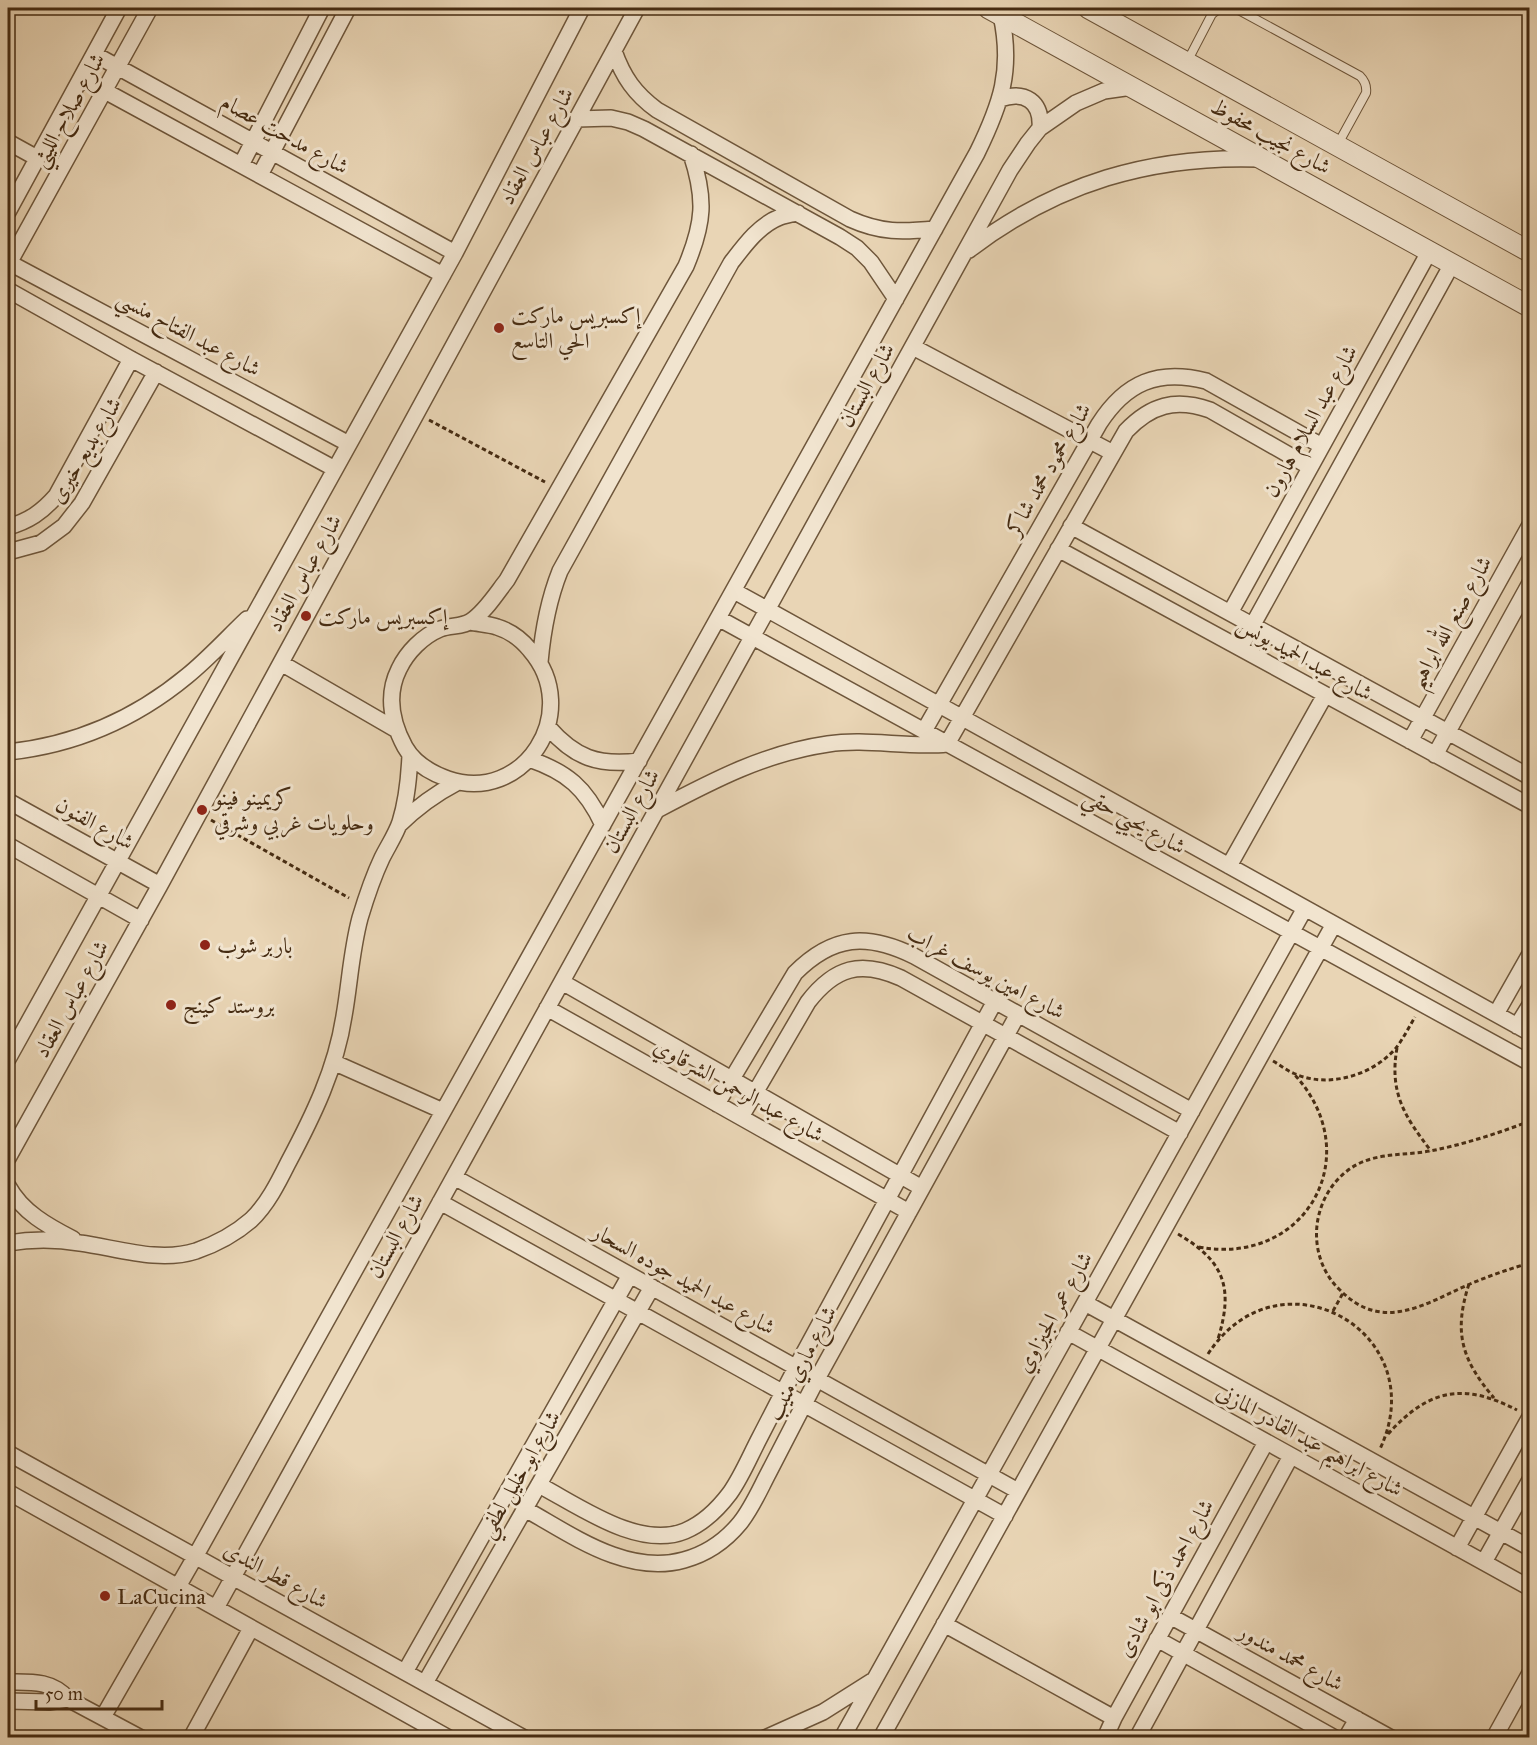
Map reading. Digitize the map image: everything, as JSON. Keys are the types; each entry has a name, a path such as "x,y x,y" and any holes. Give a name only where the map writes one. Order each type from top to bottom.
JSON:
{"street":[{"name":"شارع صلاح الليثي","path":"8,212 119,8"},
{"name":"شارع صلاح الليثي","path":"8,263 150,8"},
{"path":"241,165 322,8"},
{"path":"260,175 348,8"},
{"path":"572,8 573,25"},
{"name":"شارع عباس العقاد","path":"8,1059 443,275 582,8"},
{"name":"شارع عباس العقاد","path":"8,1158 199,814 637,8"},
{"name":"شارع نجيب محفوظ","path":"1088,8 1530,252"},
{"name":"شارع نجيب محفوظ","path":"995,11 1530,307"},
{"name":"شارع البستان","path":"103,1717 195,1557 977,153 1000,99 1006,70 1007,41 995,11"},
{"path":"614,51 629,85 657,110 850,219 889,232 935,229"},
{"name":"شارع مدحت عصام","path":"94,54 455,253"},
{"path":"81,78 443,275"},
{"name":"شارع البستان","path":"216,1608 1010,170 1041,128 1076,104 1104,91 1132,87"},
{"path":"1000,99 1010,95 1030,100 1038,108 1041,128"},
{"path":"577,119 594,117 628,122 798,213 857,248 871,262 896,299"},
{"path":"8,142 37,158"},
{"path":"470,622 507,580 686,266 697,239 701,210 700,181 691,154"},
{"path":"965,253 1017,217 1074,189 1104,178 1135,169 1198,159 1262,159"},
{"path":"540,662 549,600 560,571 731,263 744,245 760,230 779,217 798,213"},
{"name":"شارع عبد السلام هارون","path":"1230,613 1429,252"},
{"name":"شارع عبد الفتاح منسي","path":"8,263 349,444"},
{"path":"1240,648 1452,264"},
{"path":"8,290 336,469"},
{"path":"912,347 1113,453"},
{"name":"شارع بديع خيرى","path":"8,527 25,522 43,511 56,496 131,359"},
{"name":"شارع بديع خيرى","path":"8,552 41,543 64,526 82,503 156,372"},
{"name":"شارع محمود محمد شاكر","path":"924,731 1089,441 1110,406 1126,392 1145,381 1165,376 1186,376 1206,381 1226,390 1322,446"},
{"path":"657,810 745,766 786,752 829,744 947,744 1126,431 1150,411 1164,406 1195,405 1224,417 1310,467"},
{"name":"شارع صنع الله ابراهيم","path":"1410,741 1503,572 1524,550 1530,525"},
{"name":"شارع عبد الحميد يونس","path":"1071,526 1530,777"},
{"name":"شارع عبد الحميد يونس","path":"1058,549 1530,806"},
{"path":"1435,755 1529,585 1503,572"},
{"name":"شارع يحيي حقي","path":"734,591 1524,1030"},
{"path":"8,752 33,749 75,739 116,723 153,702 188,675 258,608"},
{"name":"شارع يحيي حقي","path":"718,618 1530,1063"},
{"path":"470,622 498,627 522,640 540,662 549,682 551,705 548,727 540,744 529,759 508,774 484,782 458,782 431,773 410,755 395,729 391,699 398,669 416,645 441,629 470,622"},
{"path":"281,663 395,729"},
{"path":"1229,866 1325,695"},
{"path":"548,727 561,742 578,754 598,761 618,763 639,761"},
{"path":"8,1243 47,1239 160,1255 194,1252 225,1239 252,1219 273,1192 325,1090 344,1016 355,937 381,860 399,825 409,778 410,755"},
{"path":"529,759 549,765 582,790 594,806 603,825"},
{"path":"399,825 423,803 458,782"},
{"name":"شارع الفنون","path":"8,801 160,885"},
{"path":"8,845 141,920"},
{"name":"شارع عمر الجيزاوي","path":"842,1737 1305,908"},
{"path":"881,1737 1334,924"},
{"name":"شارع امين يوسف غراب","path":"717,1104 795,973 810,957 830,947 850,941 873,941 894,946 1192,1111"},
{"path":"1496,1014 1530,954"},
{"name":"شارع امين يوسف غراب","path":"741,1117 808,1002 821,985 839,973 860,968 881,969 901,978 1180,1133"},
{"name":"شارع عبد الرحمن الشرقاوي","path":"562,982 922,1188"},
{"name":"شارع ماري منيب","path":"539,1485 621,1528 641,1535 663,1536 683,1532 702,1522 730,1492 995,1001"},
{"path":"1524,1030 1530,1005"},
{"name":"شارع عبد الرحمن الشرقاوي","path":"547,1008 909,1212"},
{"name":"شارع ماري منيب","path":"525,1509 618,1557 640,1562 663,1564 685,1560 706,1551 725,1538 741,1521 756,1498 817,1379 1018,1014"},
{"path":"333,1062 443,1111"},
{"name":"شارع عبد الحميد جوده السحار","path":"454,1177 1018,1491"},
{"path":"8,1186 12,1194 30,1213 78,1242"},
{"path":"440,1202 1005,1516"},
{"name":"شارع ابو خليل لطفي","path":"405,1672 630,1275"},
{"name":"شارع ابو خليل لطفي","path":"425,1683 652,1287"},
{"name":"شارع ابراهيم عبد القادر المازنى","path":"1085,1303 1530,1548"},
{"name":"شارع ابراهيم عبد القادر المازنى","path":"1068,1332 1530,1588"},
{"path":"1457,1548 1525,1414"},
{"name":"شارع احمد ذكى ابو شادى","path":"1105,1737 1266,1442"},
{"name":"شارع قطر الندى","path":"8,1453 524,1737"},
{"path":"1137,1737 1291,1456"},
{"path":"1484,1562 1530,1480"},
{"path":"8,1492 448,1737"},
{"name":"شارع محمد مندور","path":"1170,1616 1357,1719 1383,1736"},
{"path":"944,1624 1114,1718"},
{"path":"191,1737 251,1628"},
{"path":"1157,1639 1335,1737"},
{"path":"1494,1737 1530,1673"},
{"path":"765,1737 823,1712 874,1679"},
{"path":"8,1682 52,1685 61,1690 68,1699 141,1737"},
{"path":"8,1701 49,1702 68,1699"},
{"path":"1346,1737 1357,1719"}],"lane":[{"path":"1186,62 1212,14 1220,8"},
{"path":"1234,8 1364,79 1366,93 1337,146"}],"path":[{"path":"417,413 559,489"},
{"path":"199,814 364,906"},
{"path":"1261,1054 1293,1073 1316,1079 1350,1077 1376,1065 1397,1046 1422,1005"},
{"path":"1397,1046 1395,1083 1401,1106 1414,1129 1431,1151"},
{"path":"1199,1247 1233,1250 1250,1248 1266,1242 1294,1224 1315,1197 1326,1165 1326,1131 1314,1100 1293,1073"},
{"path":"1530,1121 1500,1132 1431,1151 1381,1156 1357,1164 1337,1180 1323,1202 1316,1230 1320,1258 1329,1277 1343,1293 1368,1308 1396,1312 1424,1306 1469,1284 1530,1263"},
{"path":"1315,1197 1323,1202"},
{"path":"1166,1226 1199,1247 1207,1254 1218,1271 1225,1292 1224,1316 1217,1340 1241,1319 1270,1306 1302,1304 1333,1311 1358,1327 1369,1338 1384,1363 1392,1392 1392,1406 1386,1436 1409,1412 1431,1400 1460,1393 1495,1399 1525,1414"},
{"path":"1469,1284 1461,1314 1463,1344 1474,1373 1495,1399"},
{"path":"1333,1311 1343,1293"}],"place":[{"name":"إكسبريس ماركت الحي التاسع","path":"499,328"},
{"name":"إكسبريس ماركت","path":"306,616"},
{"name":"كريمينو فينو وحلويات غربي وشرقي","path":"202,810"},
{"name":"باربر شوب","path":"205,945"},
{"name":"بروستد كينج","path":"171,1005"},
{"name":"LaCucina","path":"105,1596"}]}
